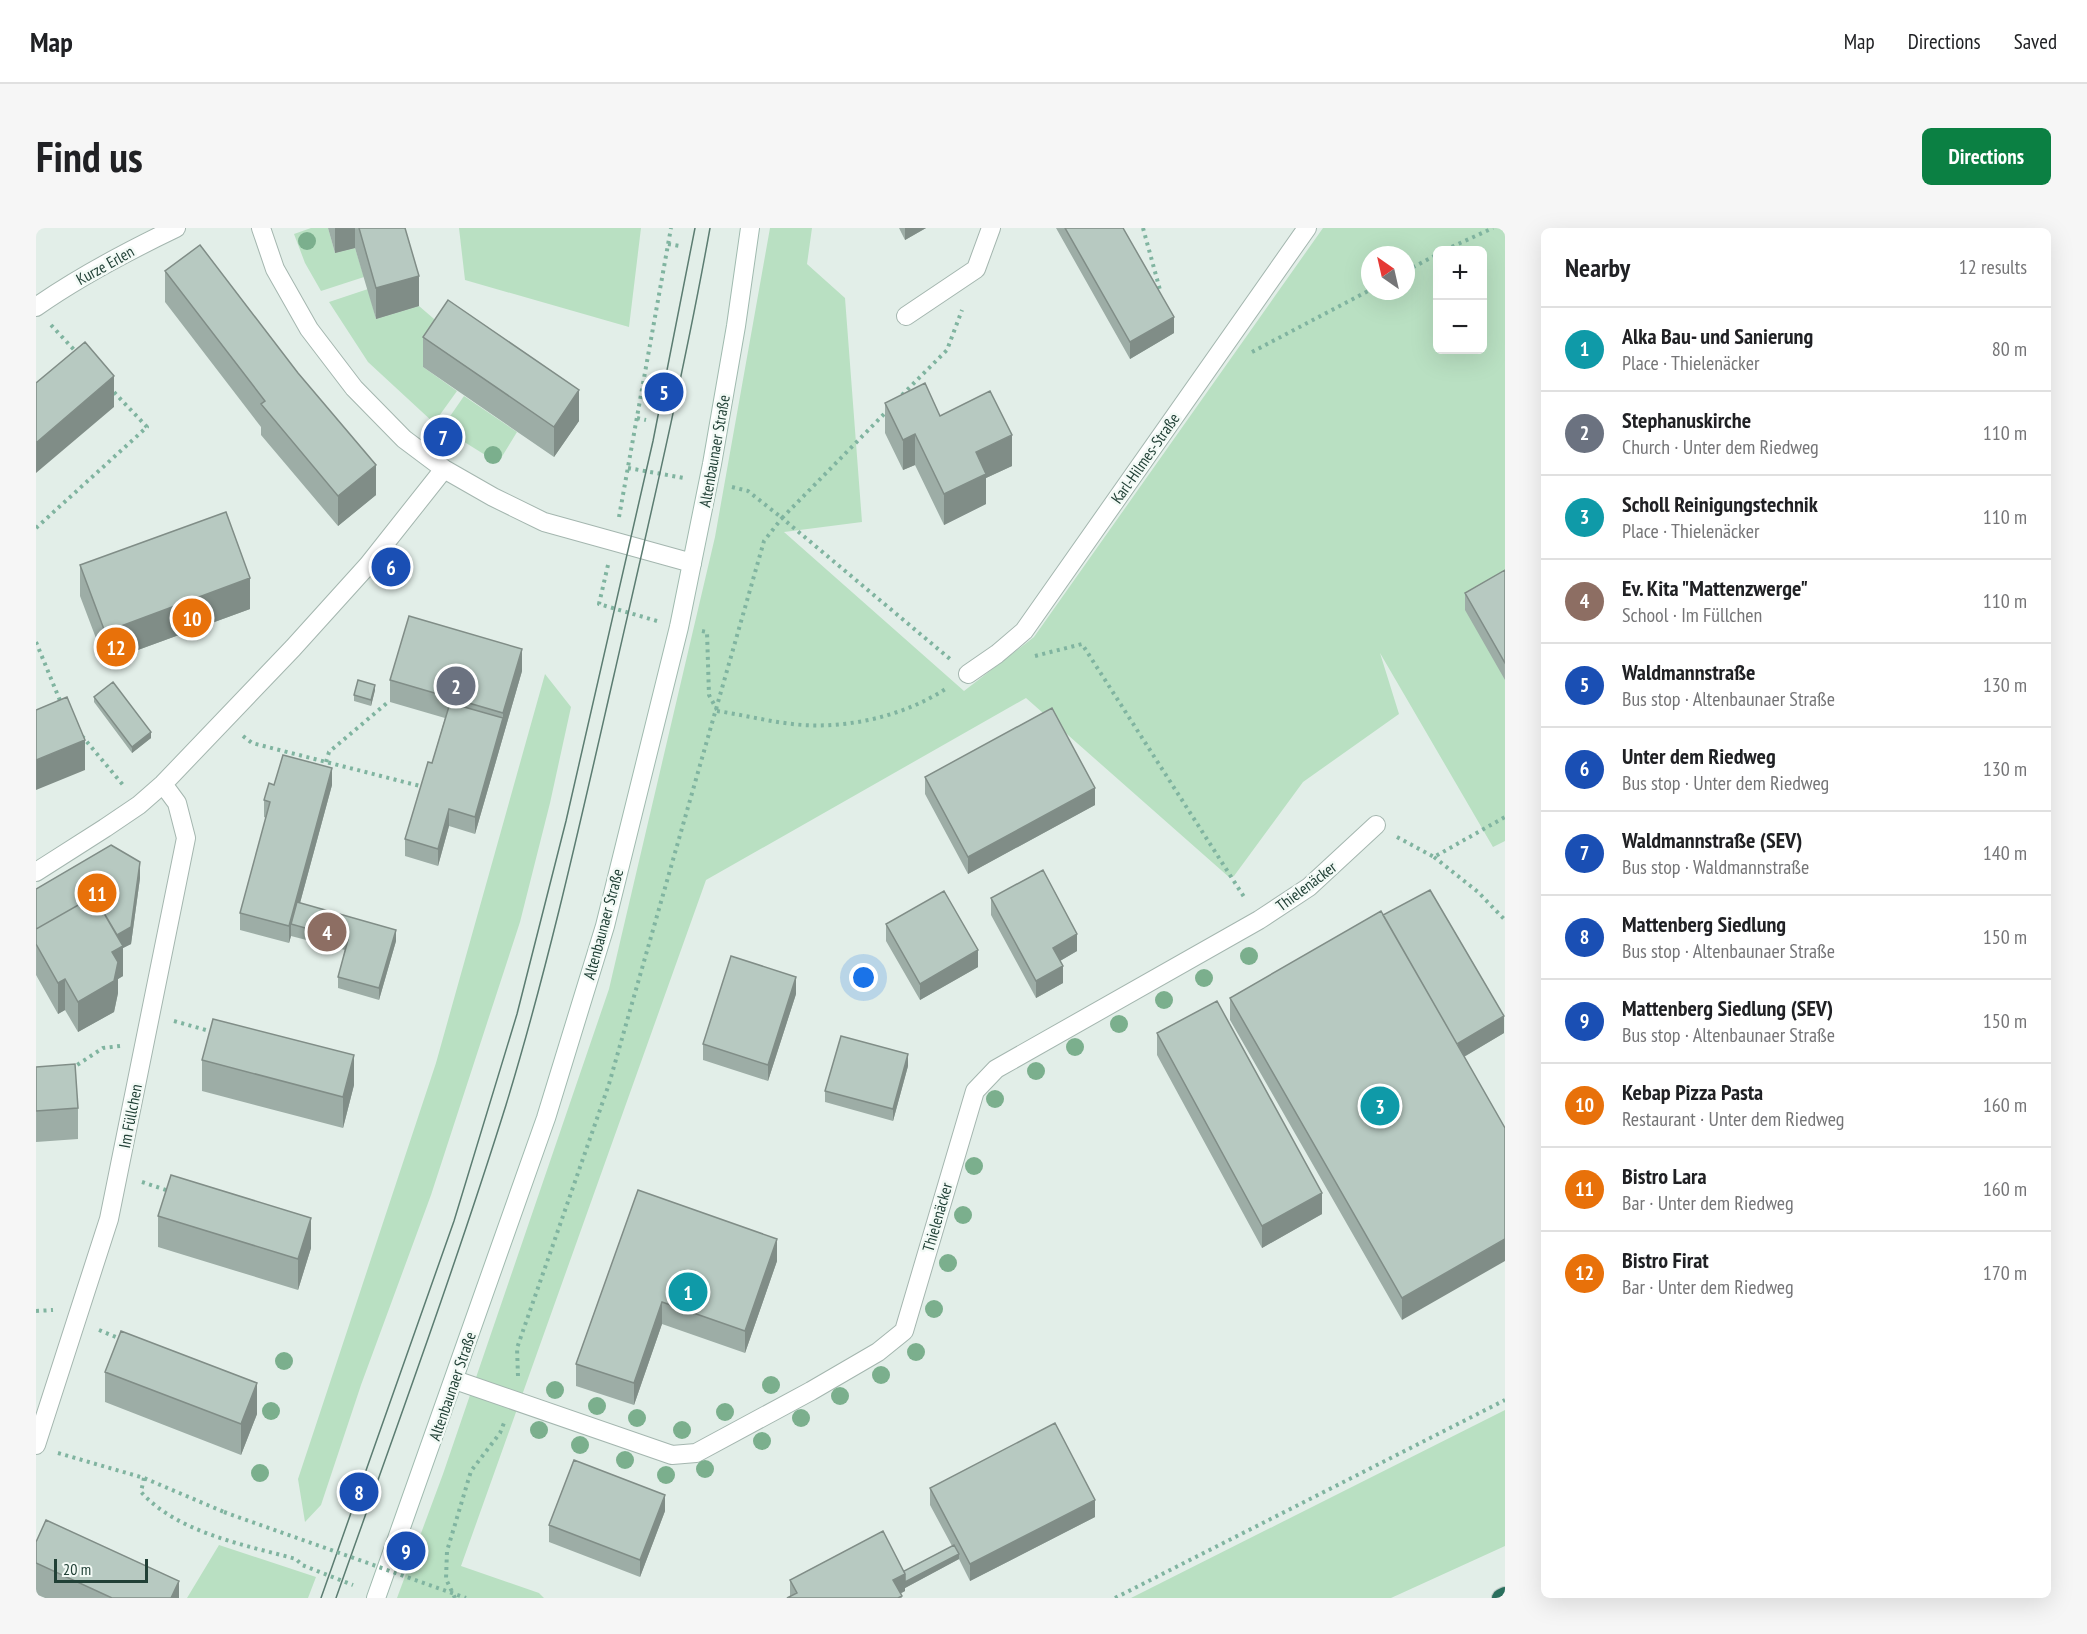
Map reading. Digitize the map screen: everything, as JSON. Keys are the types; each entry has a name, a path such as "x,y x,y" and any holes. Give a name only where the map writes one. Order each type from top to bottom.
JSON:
{"street":[{"name":"Kurze Erlen","path":"40,312 58,291 130,250 176,228"},
{"path":"261,228 275,268 315,337 354,388 404,439 444,469 544,522 692,563"},
{"name":"Altenbaunaer Straße","path":"376,1598 546,1118 604,926 674,648 709,482 750,228"},
{"path":"906,316 976,269 991,228"},
{"name":"Karl-Hilmes-Straße","path":"968,674 1024,631 1307,228"},
{"path":"36,872 139,805 163,784 293,648 368,565 444,469"},
{"name":"Im Füllchen","path":"36,1445 109,1219 186,838 177,803 163,784"},
{"name":"Thielenäcker","path":"455,1380 672,1455 696,1453 878,1352 904,1331 975,1091 996,1069 1259,920 1309,887 1376,825"}],"path":[{"path":"614,542 671,228"},
{"path":"1143,228 1160,290 1154,299"},
{"path":"1454,246 1493,228"},
{"path":"668,244 680,246"},
{"path":"1415,266 1433,256"},
{"path":"897,400 947,350 976,269"},
{"path":"1217,355 1239,357 1260,349 1361,295"},
{"path":"40,312 84,360"},
{"path":"36,528 147,427 107,385"},
{"path":"455,1598 446,1579 447,1551 471,1471 500,1433 512,1401 518,1380 517,1348 609,1084 764,542 782,518 889,409"},
{"path":"637,418 646,420"},
{"path":"628,468 748,491 968,674 936,695 902,710 851,725 802,725 717,711"},
{"path":"36,642 63,707"},
{"path":"1025,659 1082,644 1259,920"},
{"path":"326,762 329,752 387,703"},
{"path":"223,721 252,743 420,786"},
{"path":"82,735 139,805"},
{"path":"1434,857 1505,816"},
{"path":"1376,825 1434,857 1478,892 1505,920"},
{"path":"150,1014 218,1034"},
{"path":"64,1074 103,1048 145,1043"},
{"path":"118,1175 173,1192"},
{"path":"76,1321 130,1343"},
{"path":"1116,1598 1505,1400"},
{"path":"57,1453 144,1478 224,1512 466,1598"},
{"path":"144,1478 141,1492 151,1502 183,1522 216,1537 296,1559 302,1565 353,1585"}],"green space":[{"path":"311,228 328,228 335,253 355,248 364,277 321,291 305,263 294,234"},
{"path":"459,228 641,228 629,327 465,280"},
{"path":"770,228 812,228 807,264 845,298 862,522 784,532 964,691 1034,637 1323,228 1505,228 1505,841 1493,847 1380,653 1399,714 1303,782 1234,876 1230,878 1026,698 706,880 461,1566 539,1593 544,1598 397,1598 443,1474 609,989 715,537"},
{"path":"368,289 376,319 419,306 448,331 423,367 457,391 434,423 368,362 329,302"},
{"path":"464,396 517,432 498,463 442,428"},
{"path":"545,674 571,707 520,922 431,1195 361,1385 321,1505 305,1522 298,1479 436,1063"},
{"path":"1505,1410 1505,1546 1391,1598 1131,1598"},
{"path":"219,1545 316,1577 308,1598 187,1598"}],"building":[{"path":"359,228 405,228 419,276 376,288"},
{"path":"1065,228 1123,228 1174,317 1130,342"},
{"path":"200,245 298,373 376,465 338,496 261,404 265,401 165,271"},
{"path":"448,300 579,390 554,427 423,337"},
{"path":"85,342 114,376 36,443 36,383"},
{"path":"925,383 940,416 990,391 1012,435 976,452 986,474 944,494 915,434 903,440 885,403"},
{"path":"226,512 250,578 105,632 80,565"},
{"path":"1505,570 1505,663 1465,593"},
{"path":"409,616 522,649 503,713 390,680"},
{"path":"358,680 375,685 371,700 354,695"},
{"path":"113,682 151,732 132,747 94,697"},
{"path":"67,697 85,740 36,760 36,710"},
{"path":"450,703 503,718 475,817 449,809 438,849 405,839 428,762 432,763"},
{"path":"1052,708 1095,788 968,857 925,777"},
{"path":"283,755 332,768 289,926 240,913 270,802 264,800 269,783 274,785"},
{"path":"111,845 140,862 131,927 117,935 94,896 36,929 36,889"},
{"path":"1043,870 1077,934 1053,948 1063,966 1036,981 991,898"},
{"path":"1430,890 1504,1016 1457,1044 1383,915"},
{"path":"944,891 978,950 920,984 886,924"},
{"path":"94,896 123,946 112,952 118,962 114,981 78,1002 65,979 58,983 36,944 36,929"},
{"path":"297,902 396,930 379,988 338,977 348,940 291,924"},
{"path":"1381,911 1505,1128 1505,1239 1402,1298 1230,998"},
{"path":"731,956 796,977 768,1065 703,1044"},
{"path":"1217,1001 1322,1193 1262,1226 1157,1033"},
{"path":"213,1019 354,1055 343,1097 202,1060"},
{"path":"841,1036 908,1054 893,1109 825,1091"},
{"path":"75,1064 78,1108 36,1111 36,1067"},
{"path":"171,1175 311,1218 298,1259 158,1216"},
{"path":"638,1190 777,1239 745,1331 662,1302 634,1383 576,1364"},
{"path":"121,1331 257,1383 241,1424 105,1372"},
{"path":"1055,1423 1095,1500 970,1564 930,1488"},
{"path":"574,1460 665,1495 640,1560 549,1525"},
{"path":"46,1520 179,1581 171,1598 112,1598 36,1563 36,1542"},
{"path":"883,1531 905,1574 893,1580 902,1596 898,1598 787,1598 797,1593 790,1580"},
{"path":"954,1545 959,1554 905,1582 904,1571"}],"tram line":[{"path":"321,1598 454,1221 517,1014 566,821 653,441 695,228"},
{"path":"336,1598 466,1229 522,1052 577,837 652,508 710,228"}],"place":[{"name":"Waldmannstraße","path":"664,392"},
{"name":"Waldmannstraße (SEV)","path":"443,437"},
{"name":"Unter dem Riedweg","path":"391,567"},
{"name":"Kebap Pizza Pasta","path":"192,618"},
{"name":"Bistro Firat","path":"116,647"},
{"name":"Stephanuskirche","path":"456,686"},
{"name":"Bistro Lara","path":"97,893"},
{"name":"Ev. Kita \"Mattenzwerge\"","path":"327,932"},
{"name":"Scholl Reinigungstechnik","path":"1380,1106"},
{"name":"Alka Bau- und Sanierung","path":"688,1292"},
{"name":"Mattenberg Siedlung","path":"359,1492"},
{"name":"Mattenberg Siedlung (SEV)","path":"406,1551"}]}
